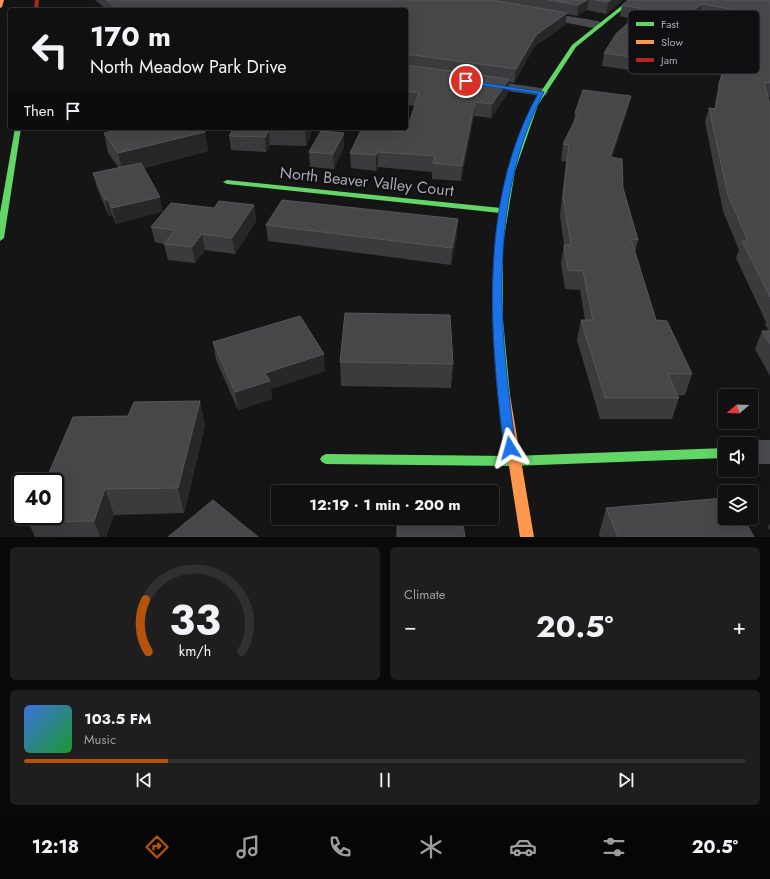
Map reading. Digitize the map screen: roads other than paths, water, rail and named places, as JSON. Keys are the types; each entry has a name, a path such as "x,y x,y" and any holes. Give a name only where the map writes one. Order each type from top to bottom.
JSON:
{"street":[{"path":"0,6 2,0"},
{"path":"526,537 512,461 501,378 497,302 499,250 504,210 518,143 528,116 541,92 568,53 598,25 632,0"},
{"path":"523,12 598,25"},
{"path":"466,81 541,92"},
{"path":"0,238 18,130"},
{"name":"North Beaver Valley Court","path":"227,182 504,210"},
{"path":"758,452 770,452"},
{"path":"326,459 512,461 718,453"}]}
